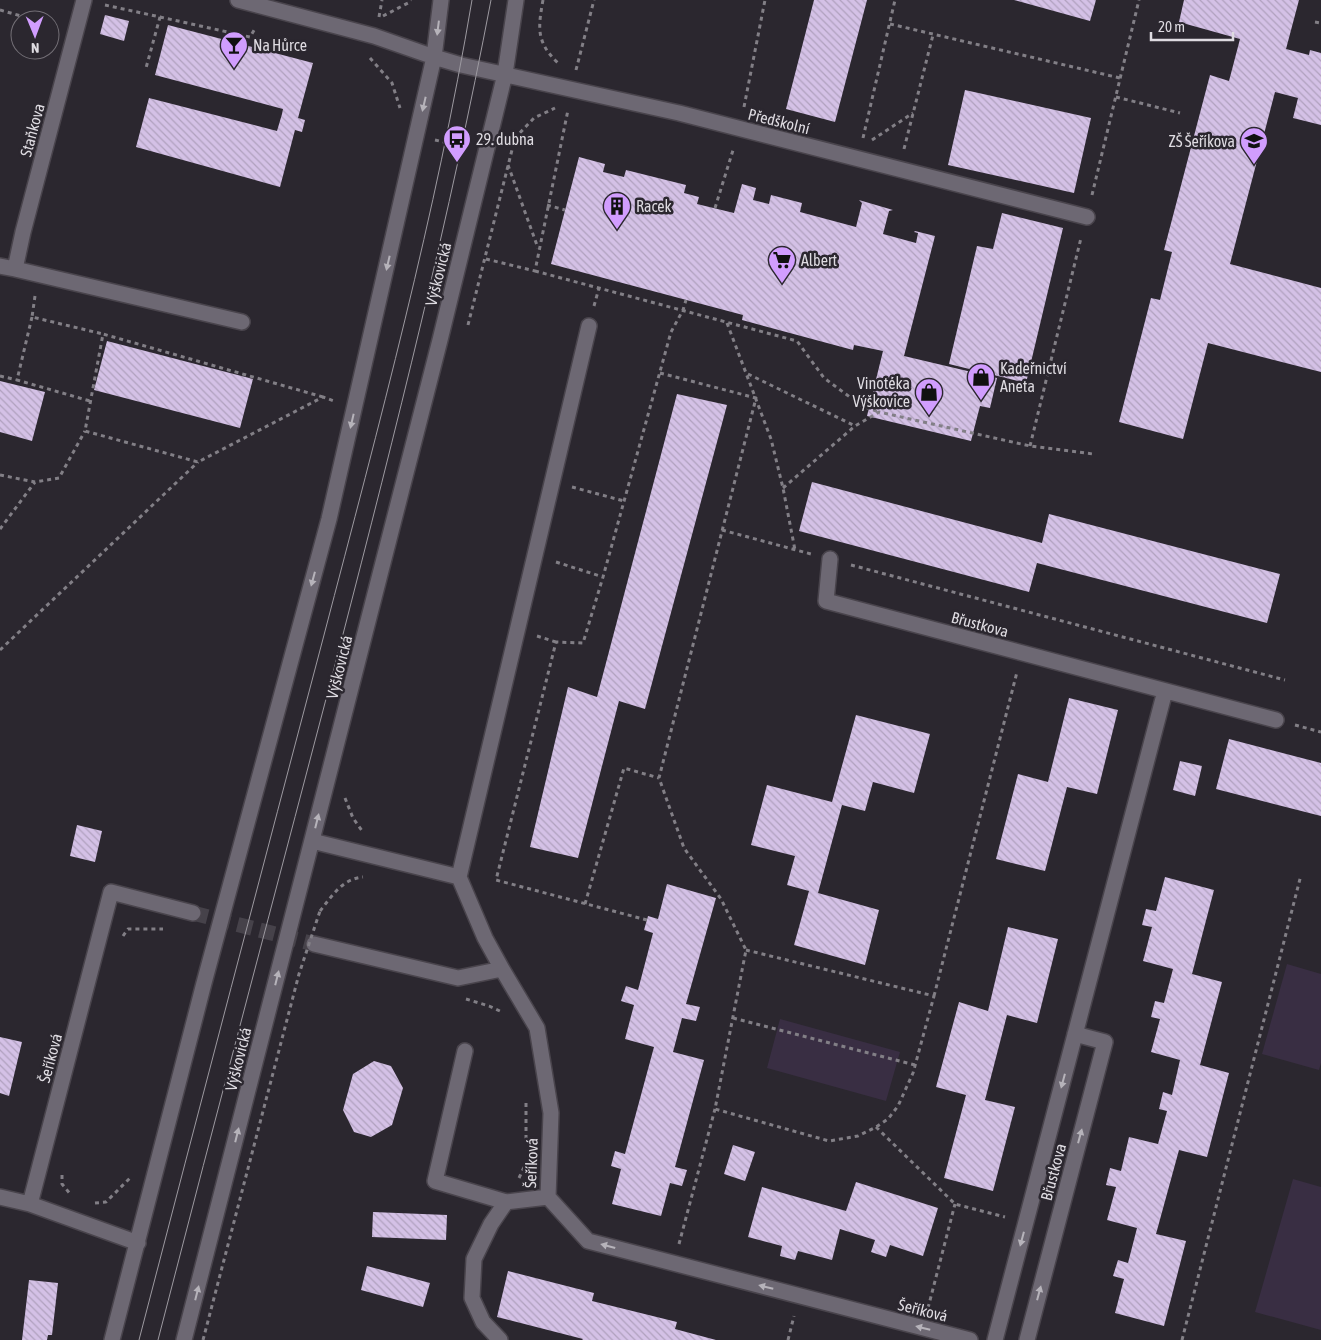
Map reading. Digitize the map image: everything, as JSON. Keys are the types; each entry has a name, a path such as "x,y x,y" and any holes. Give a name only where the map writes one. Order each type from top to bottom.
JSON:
{"street":[{"path":"238,0 374,36 434,57"},
{"path":"112,1340 207,974 329,520 434,57 441,0"},
{"name":"Výškovická","path":"184,1340 440,340 506,74 516,0"},
{"name":"Staňkova","path":"15,269 83,4"},
{"name":"Předškolní","path":"434,57 679,113 740,129 859,153 900,169 1087,217"},
{"path":"0,266 242,322"},
{"path":"312,841 460,877 589,326"},
{"name":"Břustkova","path":"830,559 826,601 1276,720"},
{"name":"Břustkova","path":"995,1340 1165,691"},
{"name":"Šeříková","path":"460,877 485,938 537,1028 551,1113 548,1197 588,1241 970,1340"},
{"name":"Šeříková","path":"30,1204 111,892 193,913"},
{"path":"314,944 458,978 502,969"},
{"name":"Břustkova","path":"1027,1340 1105,1042 1075,1034"},
{"path":"465,1051 435,1181 506,1202 548,1197"},
{"path":"0,1197 30,1204 138,1243"},
{"path":"500,1340 483,1322 472,1298 474,1259 491,1224 506,1202"}],"path":[{"path":"379,18 382,0"},
{"path":"543,0 539,35 549,54 562,67"},
{"path":"569,70 576,73 594,0"},
{"path":"715,208 740,129 764,0"},
{"path":"859,153 895,0"},
{"path":"83,4 98,12 105,4 250,38 258,22"},
{"path":"146,68 160,17"},
{"path":"1314,22 1321,23"},
{"path":"890,24 1120,78"},
{"path":"900,169 933,35"},
{"path":"367,55 392,83 400,107 399,116"},
{"path":"1116,97 1180,113"},
{"path":"468,326 515,138 534,118 555,108 568,107 535,271"},
{"path":"859,153 913,113"},
{"path":"416,136 510,155"},
{"path":"508,164 538,249"},
{"path":"547,205 565,210"},
{"path":"486,259 683,310 797,342 824,378 862,406 879,412 1030,446 1093,454"},
{"path":"17,380 32,317 39,275"},
{"path":"647,920 496,880 556,642 583,643 671,332 683,310 686,300"},
{"path":"32,317 103,334 323,396 336,402"},
{"path":"727,322 771,439 795,550"},
{"path":"0,475 35,482 59,478 85,430 103,334"},
{"path":"660,373 756,398"},
{"path":"747,374 855,426"},
{"path":"0,376 90,401"},
{"path":"0,650 198,462 323,396"},
{"path":"673,1264 715,1110 746,950 721,899 684,848 659,778 756,398"},
{"path":"783,488 855,426 879,412"},
{"path":"85,430 198,462"},
{"path":"0,529 35,482"},
{"path":"552,482 624,500"},
{"path":"722,530 1285,680"},
{"path":"535,555 602,577"},
{"path":"715,1110 829,1140 858,1136 888,1119 898,1106 914,1073 1022,653"},
{"path":"585,904 624,768 659,778"},
{"path":"203,1340 297,983 320,911 338,888 356,878 373,877 374,856 380,840 365,835 353,818 345,796"},
{"path":"1182,1340 1301,875"},
{"path":"117,943 128,929 166,929"},
{"path":"746,950 934,996"},
{"path":"733,1018 915,1065"},
{"path":"876,1127 955,1204 1026,1222"},
{"path":"89,1204 106,1202 137,1172"},
{"path":"62,1175 62,1184 74,1198"},
{"path":"923,1328 955,1204"}],"shaded area":[{"path":"1287,964 1321,974 1321,1063 1319,1070 1262,1054"},
{"path":"780,1019 900,1052 886,1101 767,1068"},
{"path":"1293,1179 1321,1187 1321,1330 1255,1312"}],"building":[{"path":"814,0 867,0 835,122 786,109"},
{"path":"1014,0 1096,0 1090,21"},
{"name":"ZŠ Šeříkova","path":"1184,0 1299,0 1286,49 1309,55 1310,50 1321,53 1321,125 1293,118 1298,98 1275,92 1230,264 1321,288 1321,372 1208,343 1183,439 1119,422 1151,298 1160,300 1172,252 1164,250 1210,75 1229,81 1240,39 1179,22"},
{"path":"105,15 129,21 124,41 100,34"},
{"path":"168,25 313,63 298,118 305,120 302,132 295,130 280,187 136,147 149,98 277,131 282,114 283,109 155,75"},
{"path":"965,90 1091,118 1074,193 948,165"},
{"path":"579,157 605,164 603,172 624,177 626,170 686,185 684,193 699,197 697,204 734,213 742,184 756,188 753,200 769,204 771,195 802,203 800,212 856,227 862,203 859,200 893,210 889,211 883,234 916,243 918,233 915,231 935,236 904,356 997,378 990,408 980,406 971,441 867,416 883,351 854,345 853,350 742,320 743,315 551,264"},
{"path":"1002,213 1063,228 1026,383 949,364 977,246 993,249"},
{"path":"107,341 253,379 240,428 94,390"},
{"path":"0,381 45,392 32,441 0,432"},
{"path":"677,394 727,405 645,709 619,701 578,858 530,847 568,687 597,697"},
{"path":"812,482 1042,543 1049,514 1280,574 1267,623 1037,563 1029,592 799,531"},
{"path":"1069,698 1118,710 1097,794 1067,787 1045,871 996,859 1018,774 1048,782"},
{"path":"856,715 930,734 914,793 873,782 865,811 842,805 818,893 879,910 865,965 794,945 809,891 787,885 795,856 751,845 767,785 832,802"},
{"path":"1229,739 1321,763 1321,816 1216,789"},
{"path":"1180,761 1202,766 1195,796 1173,790"},
{"path":"77,825 102,831 95,862 70,856"},
{"path":"1165,877 1214,890 1192,974 1222,982 1200,1065 1229,1073 1207,1157 1179,1150 1156,1234 1186,1241 1164,1326 1115,1313 1124,1279 1113,1276 1118,1260 1128,1263 1137,1228 1107,1220 1116,1187 1106,1185 1110,1168 1121,1171 1129,1137 1158,1144 1167,1111 1159,1109 1163,1092 1172,1095 1180,1060 1151,1052 1160,1019 1151,1017 1155,1001 1164,1003 1173,969 1143,961 1152,927 1142,925 1146,909 1156,911"},
{"path":"667,884 716,898 686,1004 700,1007 696,1021 682,1018 673,1052 704,1060 675,1167 687,1170 682,1186 670,1183 661,1216 612,1204 621,1169 611,1166 615,1151 625,1154 654,1047 625,1039 634,1005 621,1001 626,986 638,990 653,933 644,930 648,916 658,919"},
{"path":"1008,927 1058,939 1037,1023 1007,1015 985,1100 1015,1107 993,1191 944,1178 966,1095 936,1087 959,1002 988,1011"},
{"path":"0,1037 22,1042 9,1096 0,1093"},
{"path":"374,1061 391,1066 403,1088 392,1125 371,1137 354,1132 343,1110 353,1074"},
{"path":"733,1145 755,1152 745,1181 724,1174"},
{"path":"856,1182 938,1208 923,1256 890,1245 886,1257 871,1252 875,1240 840,1229 832,1260 798,1251 795,1260 780,1256 782,1246 748,1237 762,1187 846,1211"},
{"path":"373,1212 447,1215 446,1240 372,1237"},
{"path":"367,1266 430,1283 423,1307 361,1290"},
{"path":"508,1271 594,1293 592,1301 677,1322 675,1329 716,1340 582,1340 497,1317"},
{"path":"29,1280 58,1283 52,1335 48,1335 47,1340 22,1340"}],"tunnel":[{"path":"193,913 314,944"}],"tram line":[{"path":"139,1340 386,398 424,240 458,80 472,0"},
{"path":"158,1340 402,402 458,161 491,0"}],"place":[{"name":"Na Hůrce","path":"234,69"},
{"name":"29. dubna","path":"457,163"},
{"name":"ZŠ Šeříkova","path":"1254,165"},
{"name":"Racek","path":"617,230"},
{"name":"Albert","path":"782,284"},
{"name":"Kadeřnictví Aneta","path":"981,401"},
{"name":"Vinotéka Výškovice","path":"929,416"}]}
